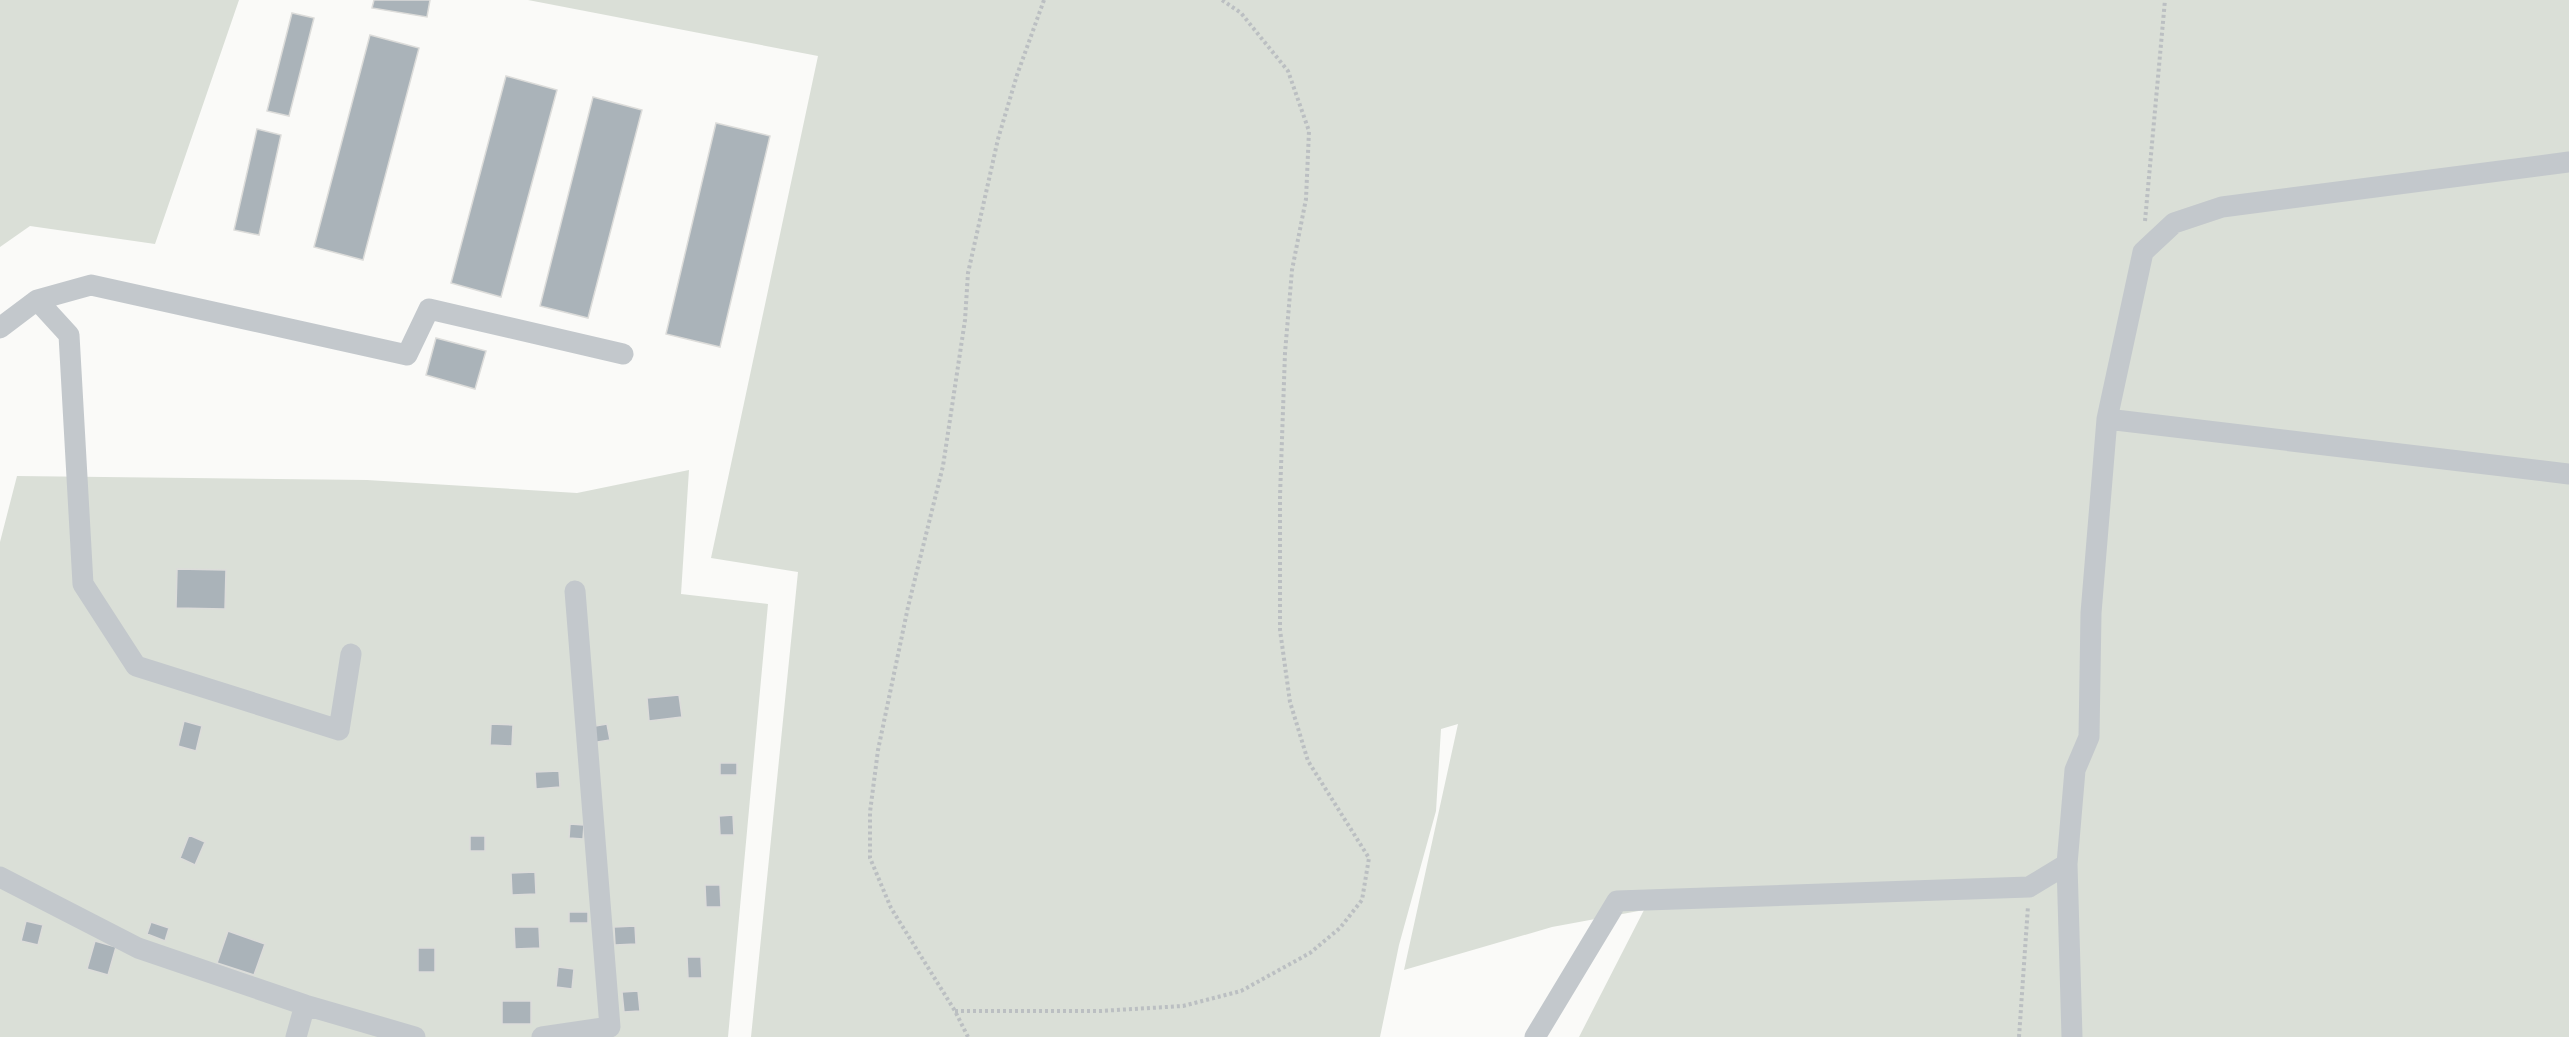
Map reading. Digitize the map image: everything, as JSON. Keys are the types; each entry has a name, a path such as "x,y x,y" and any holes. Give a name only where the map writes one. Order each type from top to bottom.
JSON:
{"lane":[{"path":"2072,1037 2067,864 2075,770 2089,737 2091,613 2107,419 2143,252 2174,223 2222,207 2569,162"},
{"path":"0,328 37,300 91,285 407,355 429,309 623,354"},
{"path":"37,300 69,335 83,584 136,666 339,730 351,654"},
{"path":"2107,419 2569,474"},
{"path":"542,1037 610,1027 575,591"},
{"path":"1534,1037 1617,901 2029,887 2067,864"},
{"path":"0,877 138,948 305,1005 415,1037"},
{"path":"296,1037 305,1005"}],"path":[{"path":"968,1037 955,1011 891,908 870,858 870,812 878,750 906,618 943,466 965,320 968,273 998,139 1017,75 1044,0"},
{"path":"955,1011 1100,1011 1183,1006 1241,991 1310,953 1340,928 1362,900 1369,858 1308,761 1290,702 1280,630 1280,496 1285,353 1292,270 1306,199 1309,131 1288,71 1241,13 1222,0"},
{"path":"2143,252 2164,0"},
{"path":"2019,1037 2029,887"}],"shaded area":[{"path":"0,0 239,0 155,244 30,226 0,247"},
{"path":"528,0 2569,0 2569,1037 1579,1037 1644,910 1552,927 1404,970 1458,724 1441,729 1436,811 1399,945 1380,1037 751,1037 798,572 711,558 818,56"},
{"path":"689,470 681,594 768,604 728,1037 0,1037 0,542 17,476 367,480 577,493"}],"building":[{"path":"374,0 430,0 427,17 372,8"},
{"path":"292,13 314,18 289,116 267,111"},
{"path":"370,35 419,48 363,260 314,247"},
{"path":"506,76 557,90 501,297 451,283"},
{"path":"593,97 642,110 588,318 540,306"},
{"path":"716,123 770,136 720,347 666,334"},
{"path":"257,129 281,135 259,235 234,230"},
{"path":"436,338 486,351 475,389 426,375"},
{"path":"177,569 226,570 225,609 176,608"},
{"path":"679,695 682,717 649,721 647,698"},
{"path":"184,721 202,726 196,751 178,746"},
{"path":"491,724 513,725 512,746 490,745"},
{"path":"607,724 610,740 591,743 589,727"},
{"path":"720,763 737,763 737,775 720,775"},
{"path":"559,771 560,787 536,789 535,772"},
{"path":"733,815 734,835 720,835 719,816"},
{"path":"570,824 584,825 583,839 569,838"},
{"path":"189,835 205,842 195,865 180,858"},
{"path":"470,836 485,836 485,851 470,851"},
{"path":"535,872 536,894 512,895 511,873"},
{"path":"705,885 720,885 721,907 706,907"},
{"path":"569,912 588,912 588,923 569,923"},
{"path":"26,921 43,925 38,945 21,941"},
{"path":"151,922 169,928 165,941 147,934"},
{"path":"635,926 636,944 615,945 614,927"},
{"path":"514,927 539,927 540,948 515,949"},
{"path":"228,931 265,944 254,975 217,963"},
{"path":"95,941 116,947 108,975 87,969"},
{"path":"418,948 435,948 435,972 418,972"},
{"path":"687,957 701,957 702,978 688,978"},
{"path":"558,967 574,969 572,989 556,987"},
{"path":"638,991 640,1011 624,1012 622,992"},
{"path":"502,1001 531,1001 531,1024 502,1024"}]}
